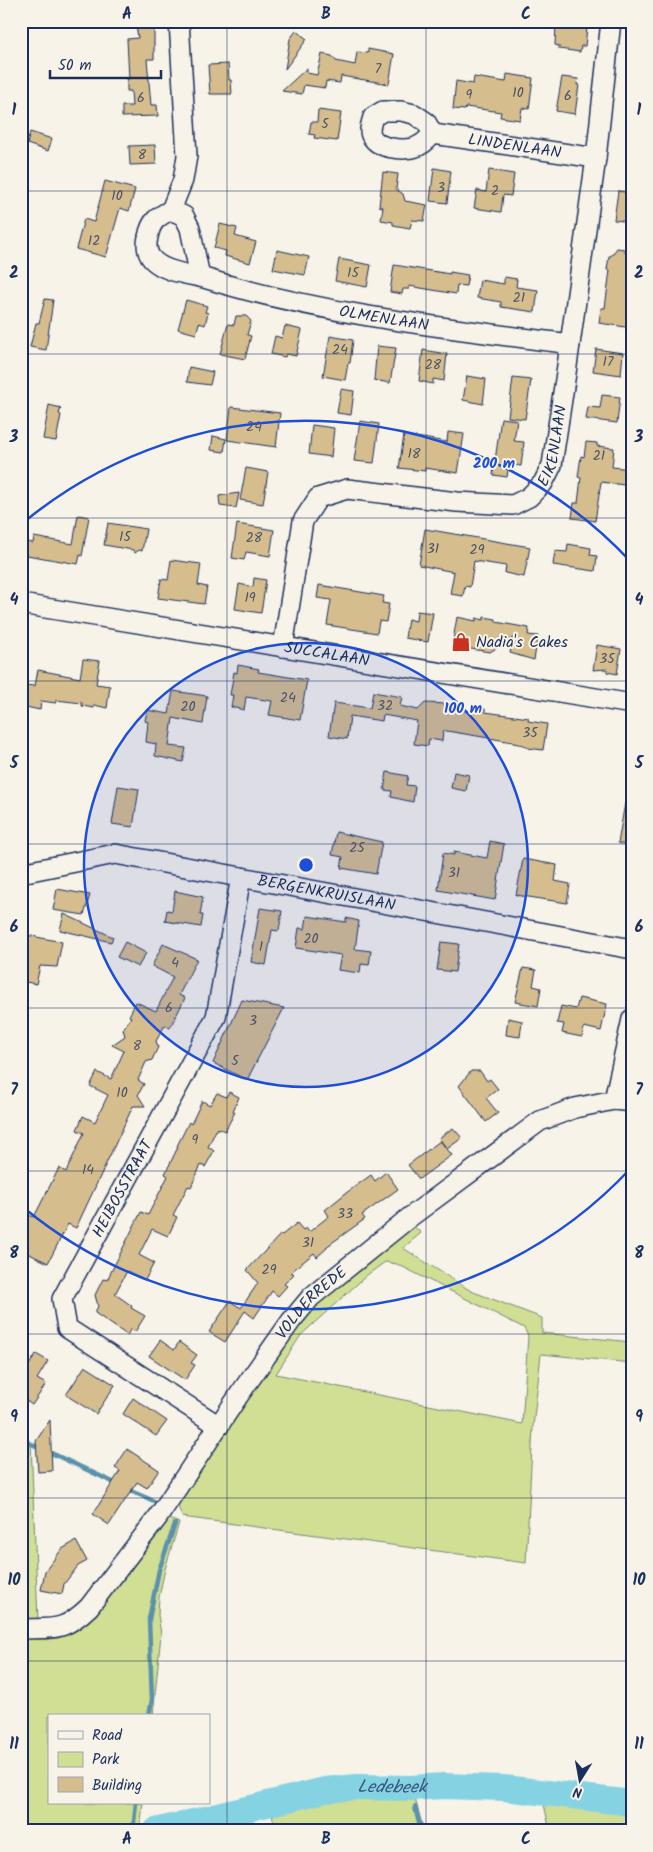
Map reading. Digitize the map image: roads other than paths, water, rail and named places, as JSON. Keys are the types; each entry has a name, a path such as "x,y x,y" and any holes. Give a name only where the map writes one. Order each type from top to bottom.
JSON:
{"street":[{"path":"179,21 188,156 183,180 171,210 184,216 190,228 200,277"},
{"name":"EIKENLAAN","path":"283,647 303,522 318,498 347,488 486,504 513,505 529,497 543,483 552,465 570,344 596,158 611,21"},
{"name":"LINDENLAAN","path":"433,134 596,158"},
{"name":"OLMENLAAN","path":"171,210 157,217 152,223 147,243 149,256 162,267 252,293 332,311 570,344"},
{"name":"SUCCALAAN","path":"21,604 632,704"},
{"name":"BERGENKRUISLAAN","path":"21,873 115,854 632,950"},
{"name":"HEIBOSSTRAAT","path":"219,1426 67,1328 62,1299 216,1017 241,877"},
{"name":"VOLDERREDE","path":"21,1629 56,1628 66,1625 77,1618 88,1607 158,1516 291,1321 318,1291 410,1216 540,1121 575,1108 623,1101 632,1019"}],"waterway":[{"path":"21,1439 40,1448"},
{"path":"47,1451 117,1484"},
{"path":"126,1489 154,1501"},
{"path":"149,1714 152,1700 149,1619 159,1570 175,1524"},
{"name":"Ledebeek","path":"156,1831 325,1790 357,1787 411,1788 443,1786 504,1788 632,1803"},
{"name":"Ledebeek","path":"411,1788 412,1795"},
{"path":"133,1831 136,1804"},
{"path":"415,1807 421,1831"}],"place":[{"name":"Nadia's Cakes","path":"461,642"}]}
